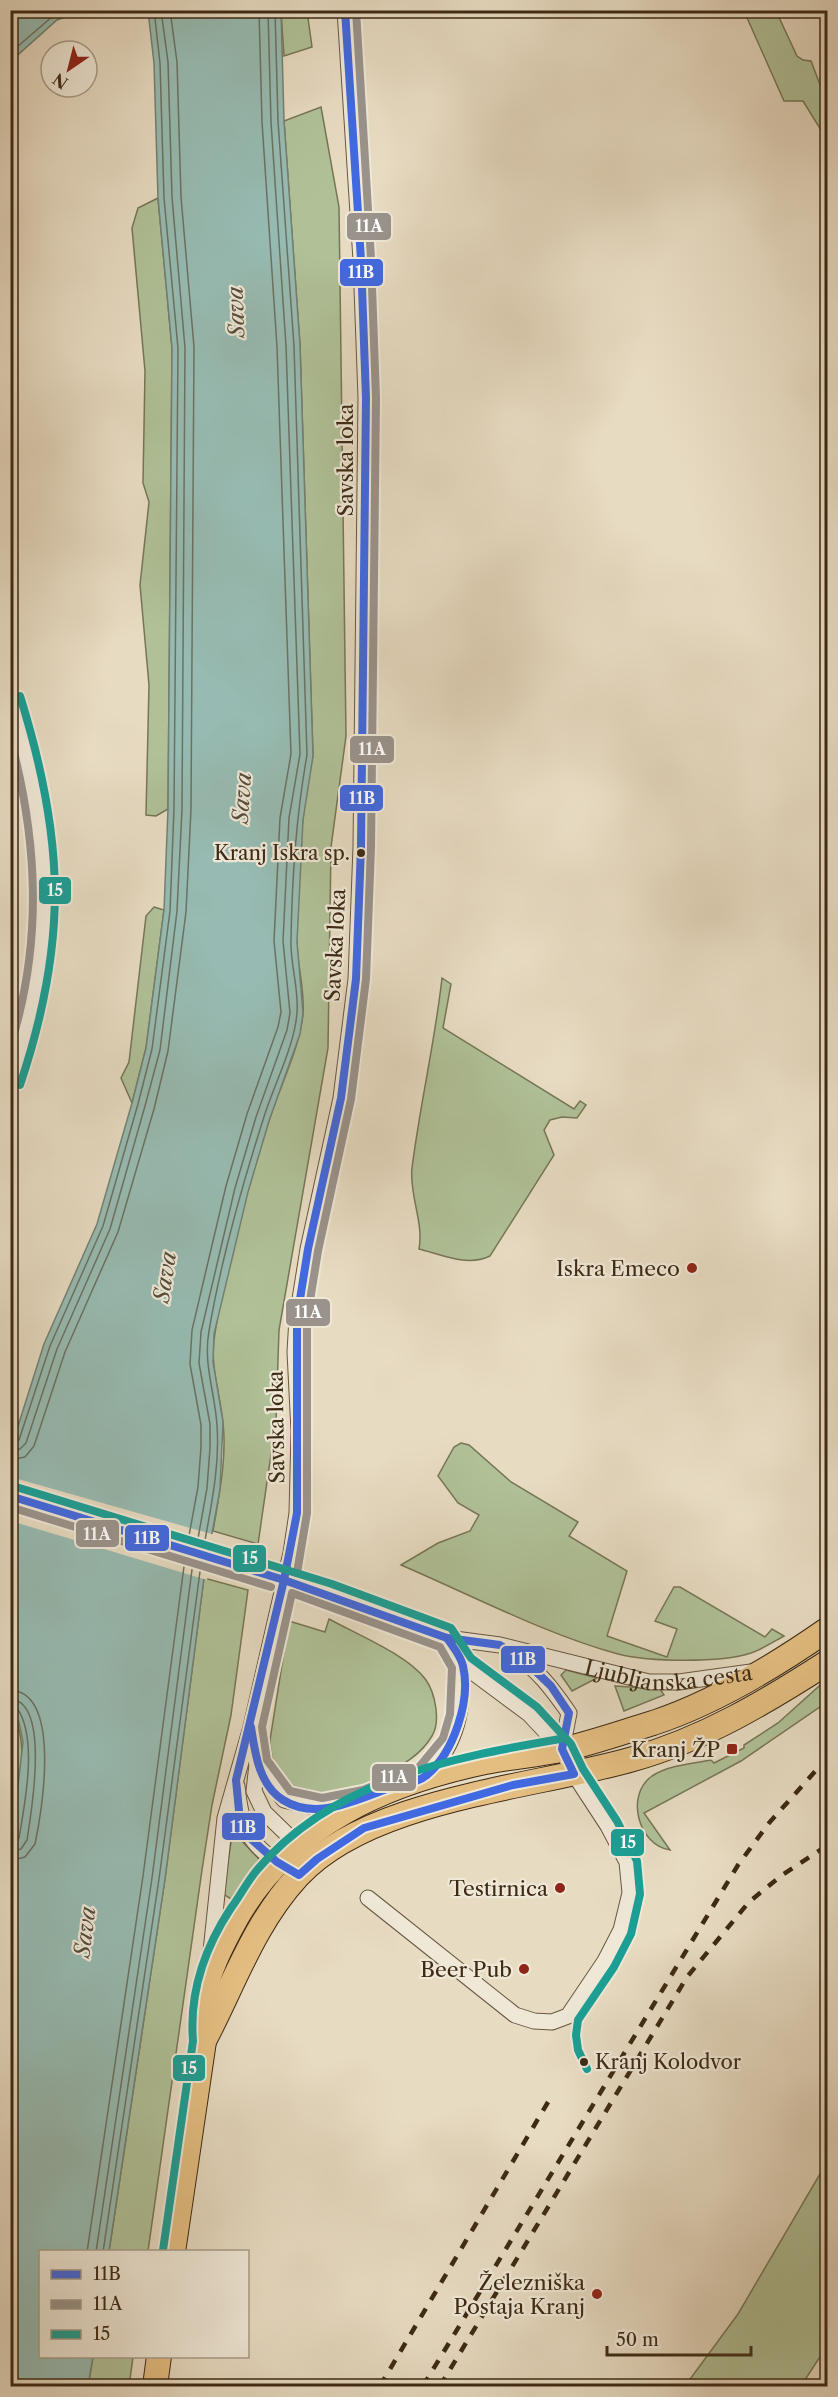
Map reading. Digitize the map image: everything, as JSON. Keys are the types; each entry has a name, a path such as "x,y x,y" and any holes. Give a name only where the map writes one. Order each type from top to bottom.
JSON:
{"main road":[{"name":"Ljubljanska cesta","path":"769,1670 828,1629"},
{"name":"Ljubljanska cesta","path":"204,2041 254,1936 272,1907 308,1867 364,1828 513,1785 574,1774 633,1759 726,1724 828,1662"},
{"path":"173,2250 204,2041 202,2006 209,1976 229,1932 252,1891 294,1845 331,1818 366,1800 426,1776 487,1762 562,1749 655,1722 769,1670"},
{"path":"155,2386 159,2358"}],"street":[{"name":"Savska loka","path":"209,1976 212,1924 225,1818 251,1727 291,1553 297,1513 299,1441 295,1352 297,1318 308,1249 341,1098 356,979 361,847 366,398 361,260 345,10"},
{"path":"10,699 23,737 39,817 46,902 42,957 33,1006 10,1082"},
{"name":"Ljubljanska cesta","path":"10,1496 329,1594 447,1638 500,1645 649,1682 679,1682 769,1670"},
{"path":"368,1898 515,2015 534,2021 552,2022 568,2016 605,1962 621,1930 630,1893 627,1862 608,1826 574,1774 562,1749 529,1714 463,1665 447,1638"},
{"name":"Ljubljanska cesta","path":"500,1645 525,1660 551,1686 569,1713 562,1749"},
{"path":"426,1776 452,1743 460,1716 463,1665"},
{"path":"251,1727 256,1764 254,1791 264,1812 294,1845 308,1867"},
{"path":"256,1764 284,1800 299,1805 322,1809 366,1800"},
{"path":"236,1780 240,1821 250,1838 277,1862 308,1867"}],"green space":[{"path":"281,11 307,11 312,47 284,56"},
{"path":"744,11 776,11 797,56 811,61 827,103 827,161 822,148 821,130 803,101 784,101"},
{"path":"321,107 339,207 346,736 331,847 328,1048 279,1330 276,1420 258,1544 213,1531 222,1477 224,1436 213,1344 238,1226 269,1121 294,1054 303,1014 297,950 297,895 302,824 313,756 300,345 284,121"},
{"path":"158,198 172,348 168,809 156,816 146,815 149,685 140,585 149,502 143,483 145,371 132,228 138,208"},
{"path":"154,907 164,910 146,1048 132,1103 121,1078 129,1062 146,916"},
{"path":"442,978 451,984 443,1028 574,1109 580,1101 586,1105 577,1118 562,1117 550,1120 544,1130 554,1155 490,1256 473,1260 455,1259 419,1249 420,1229 412,1168"},
{"path":"461,1443 469,1445 511,1482 578,1522 569,1536 627,1571 607,1636 667,1657 677,1629 655,1621 674,1587 680,1587 765,1637 772,1629 784,1636 751,1653 738,1656 704,1660 631,1657 564,1636 401,1565 438,1543 470,1531 479,1515 458,1503 438,1476 454,1447"},
{"path":"204,1578 248,1590 231,1715 212,1805 148,2250 109,2250 165,1879"},
{"path":"329,1619 395,1654 418,1671 432,1692 436,1707 436,1723 435,1730 427,1743 410,1759 366,1785 336,1796 322,1797 298,1790 281,1776 275,1765 270,1740 289,1621 325,1632"},
{"path":"566,1670 597,1678 572,1691 561,1675"},
{"path":"827,1679 827,1702 741,1761 644,1813 670,1850 650,1839 643,1829 637,1806 644,1784 652,1776 680,1765 711,1760 714,1763 744,1748 744,1745 778,1723"},
{"path":"615,1686 660,1689 664,1695 624,1711"},
{"path":"11,1709 18,1724 21,1741 22,1780 11,1855"},
{"path":"237,1836 260,1860 231,1899 223,1894 231,1842"},
{"path":"827,2162 827,2346 801,2386 685,2386 738,2314"},
{"path":"93,2358 133,2358 129,2386 88,2386"}],"water":[{"path":"11,10 82,11 57,20 11,61"},
{"name":"Sava","path":"148,11 281,11 284,121 300,345 313,756 303,820 297,942 303,1013 300,1034 269,1121 248,1192 214,1334 213,1362 223,1422 220,1489 204,1578 165,1879 109,2250 39,2250 39,2358 93,2358 88,2386 11,2386 10,1855 23,1742 19,1722 11,1709 11,1448 44,1344 97,1224 132,1103 146,1048 164,910 168,809 172,348 158,198 154,63"}],"pier":[{"path":"11,1477 215,1535 207,1580 11,1521"}],"railway":[{"path":"423,2386 738,1865 769,1823 828,1757"},
{"path":"440,2386 687,1977 749,1902 782,1875 828,1845"},
{"path":"380,2386 551,2097"}],"transit line":[{"name":"11B","path":"284,1580 297,1513 297,1318 308,1249 341,1098 356,979 361,847 366,398 361,260 345,10"},
{"name":"11A","path":"297,1573 307,1513 307,1319 318,1251 351,1099 366,979 371,847 376,398 371,259 356,10"},
{"name":"15","path":"20,696 46,797 55,891 53,937 47,984 36,1033 20,1085"},
{"name":"11A","path":"10,737 26,815 33,892 28,969 21,1008 10,1047"},
{"name":"15","path":"13,1486 332,1584 451,1628 471,1658 537,1707 571,1744 583,1769 617,1821 637,1861 640,1894 631,1934 614,1967 578,2020 576,2035 578,2050 587,2069"},
{"name":"11B","path":"10,1496 284,1580"},
{"name":"11A","path":"10,1507 271,1587"},
{"name":"11B","path":"284,1580 447,1638 500,1645 525,1661 551,1686 569,1713 562,1749 574,1774 513,1785 364,1828 317,1859 299,1875 277,1862 250,1838 240,1821 236,1780 284,1580"},
{"name":"11A","path":"292,1593 440,1647 452,1668 450,1714 443,1738 419,1767 363,1790 322,1798 290,1791 267,1760 262,1727 292,1593"},
{"name":"11B","path":"251,1727 257,1758 268,1786 283,1800 296,1806 310,1809 338,1806 419,1780 437,1765 445,1753 458,1725 465,1694 463,1666 459,1655 447,1638"},
{"name":"15","path":"163,2250 193,2041 193,2005 196,1988 206,1955 221,1923 253,1875 287,1839 321,1814 357,1794 436,1765 560,1739"}],"place":[{"name":"Kranj Iskra sp.","path":"361,853"},
{"name":"Iskra Emeco","path":"692,1268"},
{"name":"Kranj ŽP","path":"732,1749"},
{"name":"Testirnica","path":"560,1888"},
{"name":"Beer Pub","path":"524,1969"},
{"name":"Kranj Kolodvor","path":"584,2062"},
{"name":"Železniška Postaja Kranj","path":"597,2294"}]}
